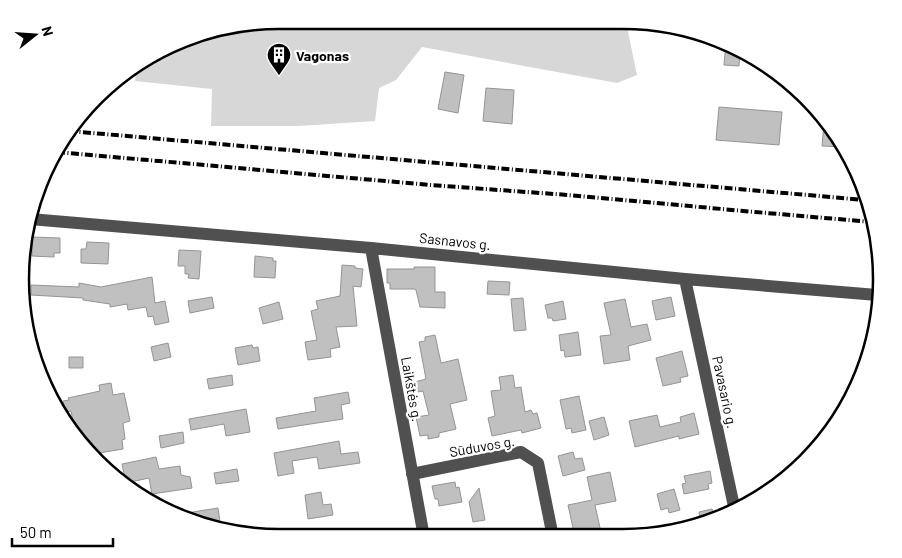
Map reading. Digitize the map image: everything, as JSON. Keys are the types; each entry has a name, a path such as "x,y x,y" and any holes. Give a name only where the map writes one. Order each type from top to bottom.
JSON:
{"street":[{"name":"Sasnavos g.","path":"36,220 371,248 685,279 873,295"},
{"name":"Laikštės g.","path":"371,248 423,529"},
{"name":"Pavasario g.","path":"685,279 733,503"},
{"name":"Sūduvos g.","path":"412,474 521,452 538,463 551,529"}],"shaded area":[{"path":"263,29 627,29 637,75 617,83 422,47 396,80 379,88 375,121 299,126 211,126 212,89 135,81 136,74 140,71 183,48 214,37"}],"building":[{"path":"725,51 740,58 739,66 724,65"},
{"path":"445,72 464,75 458,113 438,109"},
{"path":"486,88 514,90 512,124 483,121"},
{"path":"719,107 782,112 779,145 716,140"},
{"path":"823,129 835,147 822,146"},
{"path":"33,237 60,238 60,253 54,253 54,257 32,256"},
{"path":"87,242 109,243 108,264 81,263 81,249 86,249"},
{"path":"179,250 201,251 199,279 188,278 189,274 185,274 185,266 178,266"},
{"path":"255,256 273,258 273,261 276,261 275,278 254,277"},
{"path":"342,265 363,269 361,287 353,286 357,326 336,327 340,347 330,349 331,357 308,360 305,342 317,340 311,311 318,309 316,301 340,296"},
{"path":"414,267 435,267 435,292 445,292 445,308 420,307 415,289 390,289 390,283 387,283 387,269 414,269"},
{"path":"152,277 155,303 165,301 169,322 155,325 153,316 148,317 146,307 128,310 127,304 110,307 110,304 83,300 83,298 31,295 31,285 79,287 79,283 101,287"},
{"path":"488,281 510,282 509,295 487,294"},
{"path":"212,297 214,308 190,313 188,301"},
{"path":"671,297 675,316 656,320 652,301"},
{"path":"523,298 526,330 514,331 511,299"},
{"path":"625,299 631,327 647,324 651,340 628,346 630,360 604,364 600,336 611,335 604,303"},
{"path":"563,301 566,319 553,321 552,318 548,318 545,305"},
{"path":"279,302 283,319 263,324 259,308"},
{"path":"578,332 581,355 565,357 564,350 561,351 559,335"},
{"path":"435,335 441,363 458,359 467,400 450,404 456,429 439,433 439,437 428,439 428,435 420,436 416,417 429,415 423,391 418,392 415,382 426,379 419,342 425,341 425,337"},
{"path":"168,343 171,357 154,361 151,347"},
{"path":"252,345 253,348 258,347 260,361 238,365 235,348"},
{"path":"682,351 688,376 680,378 681,382 663,386 656,358"},
{"path":"69,357 83,357 83,368 69,368"},
{"path":"232,375 233,385 209,389 207,379"},
{"path":"513,375 515,388 521,387 525,412 531,410 533,414 537,413 541,428 522,433 521,430 492,436 488,418 495,416 491,391 501,390 499,377"},
{"path":"111,383 113,395 124,393 130,421 123,423 125,439 122,440 123,449 99,453 73,421 71,411 67,412 65,409 63,401 69,400 68,398 100,391 99,385"},
{"path":"348,392 350,403 341,405 343,419 278,429 276,418 316,411 314,398"},
{"path":"579,396 586,430 572,433 571,428 566,429 560,400"},
{"path":"246,409 250,432 226,436 224,424 191,430 189,419"},
{"path":"694,413 699,434 679,439 679,436 635,447 629,421 657,415 660,427 681,422 680,417"},
{"path":"604,417 609,435 594,440 589,421"},
{"path":"183,432 184,443 161,448 159,436"},
{"path":"339,441 341,454 358,452 360,463 319,469 317,457 292,461 294,473 278,476 274,453"},
{"path":"573,452 575,459 582,458 585,470 563,476 558,456"},
{"path":"156,457 159,469 180,466 181,475 190,477 192,488 152,494 149,478 132,482 125,476 122,464"},
{"path":"237,469 239,481 216,484 214,473"},
{"path":"710,471 712,483 708,484 709,489 684,494 682,484 686,483 684,476"},
{"path":"610,472 616,501 595,505 600,529 573,529 568,505 592,500 587,477"},
{"path":"455,482 456,488 459,487 462,502 439,506 432,486"},
{"path":"479,488 485,520 473,522 469,502"},
{"path":"674,489 680,510 669,513 668,508 661,510 657,494"},
{"path":"321,492 323,505 331,504 333,515 308,519 305,495"},
{"path":"218,508 220,522 214,521 190,513"},
{"path":"712,509 713,512 700,517 699,512"}],"railway":[{"path":"77,132 860,200"},
{"path":"63,153 866,222"}],"place":[{"name":"Vagonas","path":"279,76"}]}
